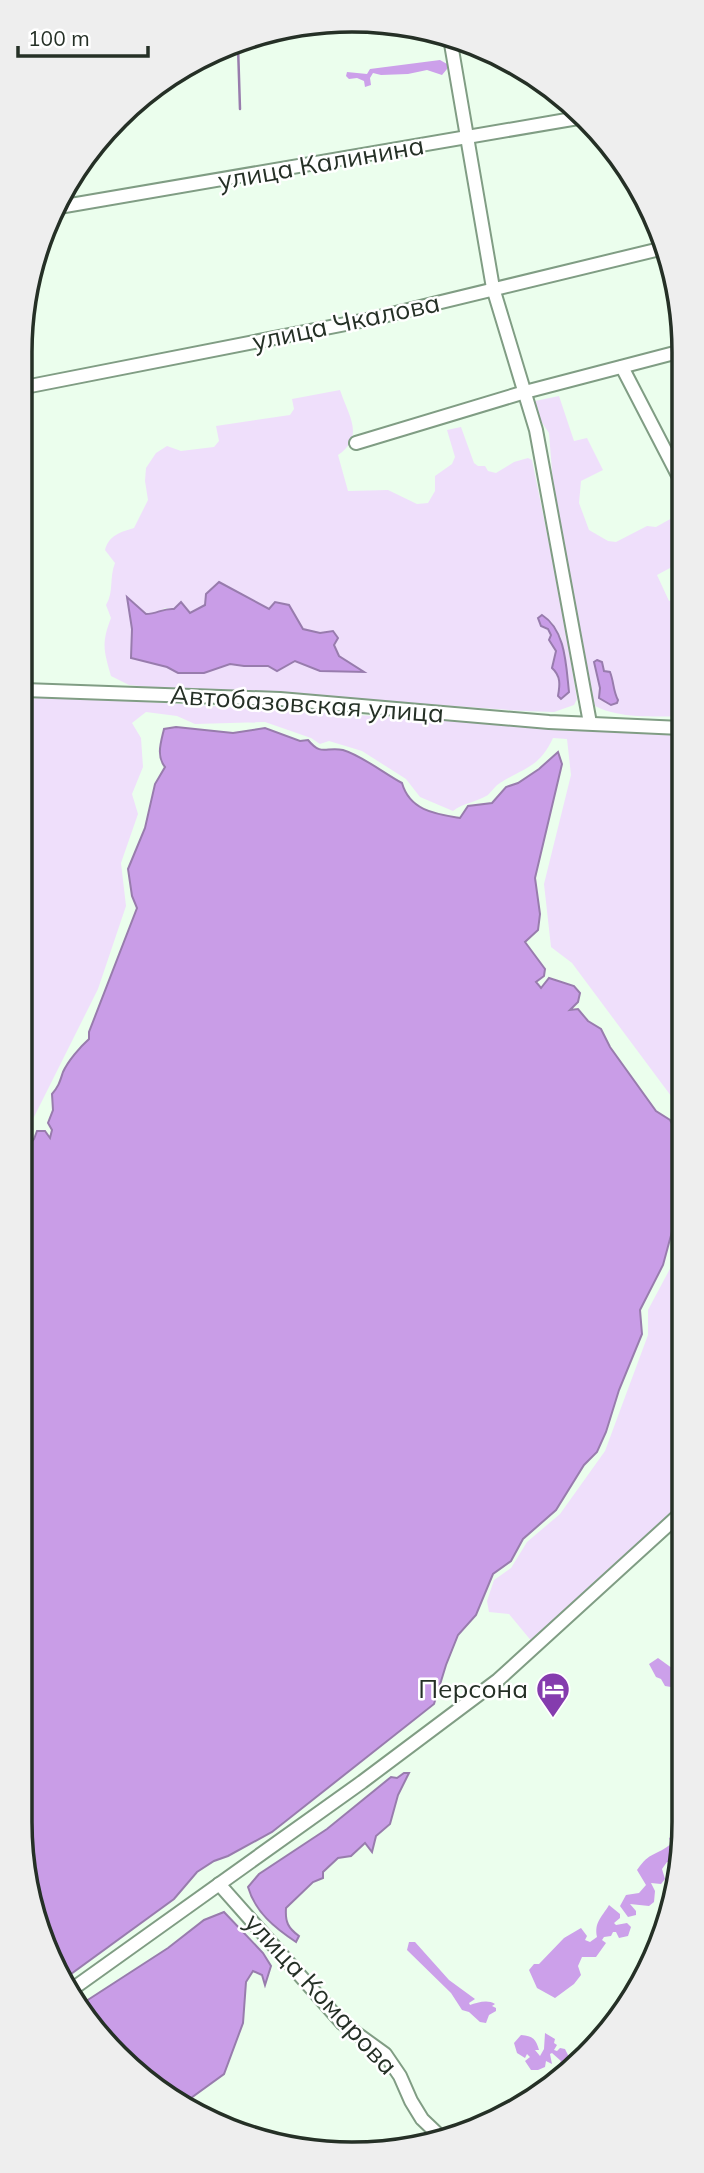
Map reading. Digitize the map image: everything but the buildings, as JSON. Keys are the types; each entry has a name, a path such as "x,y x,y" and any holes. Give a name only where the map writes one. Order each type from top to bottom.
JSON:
{"street":[{"path":"452,48 493,288 536,430 590,723"},
{"name":"улица Калинина","path":"67,206 572,119"},
{"name":"улица Чкалова","path":"32,386 371,319 655,250"},
{"path":"356,443 525,392 672,354"},
{"path":"622,367 672,464"},
{"name":"Автобазовская улица","path":"32,690 279,699 549,722 672,728"},
{"path":"77,1986 362,1782 498,1680 672,1520"},
{"name":"улица Комарова","path":"219,1884 342,2022 385,2054 400,2076 422,2119 435,2131"}],"shaded area":[{"path":"440,60 447,64 442,75 427,70 408,74 373,73 370,78 371,85 365,87 364,81 346,76 347,72 367,74 370,69"},
{"path":"340,390 353,433 351,441 338,455 348,491 388,490 417,504 428,503 435,491 435,476 452,464 455,457 447,430 461,427 474,463 485,466 488,471 496,473 514,462 528,458 532,460 559,592 577,699 574,705 554,712 524,711 170,689 129,685 111,676 105,647 111,618 106,605 115,563 105,550 113,538 134,528 148,500 146,468 156,453 167,446 181,451 214,447 219,441 216,426 290,415 294,409 292,399","holes":["219,582 303,629 320,633 334,645 339,656 363,671 320,671 295,661 268,666 230,664 204,673 178,673 167,667 131,658 132,629 127,598 146,614 155,614 165,608 190,613 205,605","551,621 561,637 569,692 560,688 552,663 556,651 549,640 551,635 548,629"]},
{"path":"559,396 574,441 587,438 603,470 581,481 579,503 589,530 608,541 616,542 647,526 656,527 672,518 672,567 657,575 669,601 672,600 672,717 626,715 595,706 589,686 553,484 549,433 534,411 535,401"},
{"path":"219,582 269,609 275,602 289,605 303,629 320,633 333,631 338,638 334,645 339,656 364,672 320,671 295,661 277,671 268,666 230,664 204,673 178,673 167,667 131,658 132,629 127,597 146,614 174,609 181,602 190,613 205,605 206,594"},
{"path":"542,615 556,630 563,649 569,692 561,699 558,696 558,677 552,668 556,651 549,640 551,635 548,629 541,626 538,618"},
{"path":"594,662 602,662 604,671 610,672 617,703 611,705 599,698 600,688"},
{"path":"50,696 672,734 672,1097 572,963 551,947 544,884 571,775 567,739 553,738 548,748 531,766 498,784 488,795 453,811 420,797 406,779 362,751 329,741 320,744 311,738 265,722 195,724 177,716 146,712 132,723 141,738 143,767 132,794 138,814 121,863 126,906 98,989 32,1121 32,699"},
{"path":"176,727 233,733 265,728 300,741 308,740 321,750 350,752 402,783 411,800 425,810 460,818 468,806 492,803 506,787 518,783 539,769 558,752 562,764 535,878 540,914 538,930 525,942 545,969 544,976 536,982 541,988 549,978 574,986 580,993 578,1002 570,1010 578,1009 588,1021 601,1029 610,1047 656,1111 672,1124 672,1232 663,1265 640,1310 642,1334 597,1452 584,1465 556,1510 523,1539 511,1561 493,1574 476,1615 458,1635 434,1704 272,1832 197,1872 174,1899 71,1974 56,1944 42,1904 32,1842 32,1141 37,1131 45,1131 50,1138 52,1130 48,1123 53,1110 52,1094 68,1063 89,1039 89,1032 137,908 132,896 128,869 145,828 155,784 165,767 160,754 164,729"},
{"path":"672,1265 672,1515 533,1643 509,1614 489,1612 487,1601 494,1580 511,1568 527,1542 560,1514 605,1451 648,1335 648,1310"},
{"path":"658,1658 672,1668 672,1689 656,1677 649,1664"},
{"path":"409,1773 398,1795 390,1824 376,1836 372,1852 365,1843 351,1856 338,1858 323,1872 323,1878 313,1882 286,1908 288,1924 299,1936 296,1942 267,1919 248,1887 259,1874 327,1829 391,1777 397,1778"},
{"path":"672,1836 670,1862 662,1869 665,1879 661,1884 651,1883 655,1891 654,1902 649,1906 630,1904 636,1915 628,1917 620,1906 626,1895 639,1893 646,1885 637,1870 650,1857 671,1844 669,1838"},
{"path":"609,1905 620,1914 620,1918 614,1923 616,1925 627,1923 631,1927 628,1936 619,1938 616,1932 613,1932 611,1936 604,1937 602,1940 606,1943 596,1957 582,1957 578,1966 581,1975 574,1984 555,1998 537,1988 529,1970 534,1964 539,1964 564,1938 581,1928 587,1936 585,1940 590,1942 597,1937 598,1923"},
{"path":"224,1912 263,1953 271,1966 265,1985 262,1975 253,1971 246,1982 243,2023 224,2074 191,2098 125,2048 87,2000 168,1948 204,1920"},
{"path":"409,1942 415,1942 449,1980 475,1999 470,2005 479,2002 495,2004 492,2006 496,2011 489,2015 486,2023 462,2010 451,1993 407,1950"},
{"path":"545,2033 555,2039 554,2043 557,2045 554,2050 565,2049 569,2057 558,2066 561,2061 552,2053 552,2064 546,2061 545,2067 531,2070 525,2061 530,2057 527,2054 525,2058 517,2053 514,2043 521,2035 525,2035 535,2041 539,2050 535,2050 540,2056 544,2049"}],"waterway":[{"path":"238,53 240,109"}],"place":[{"name":"Персона","path":"553,1719"}]}
